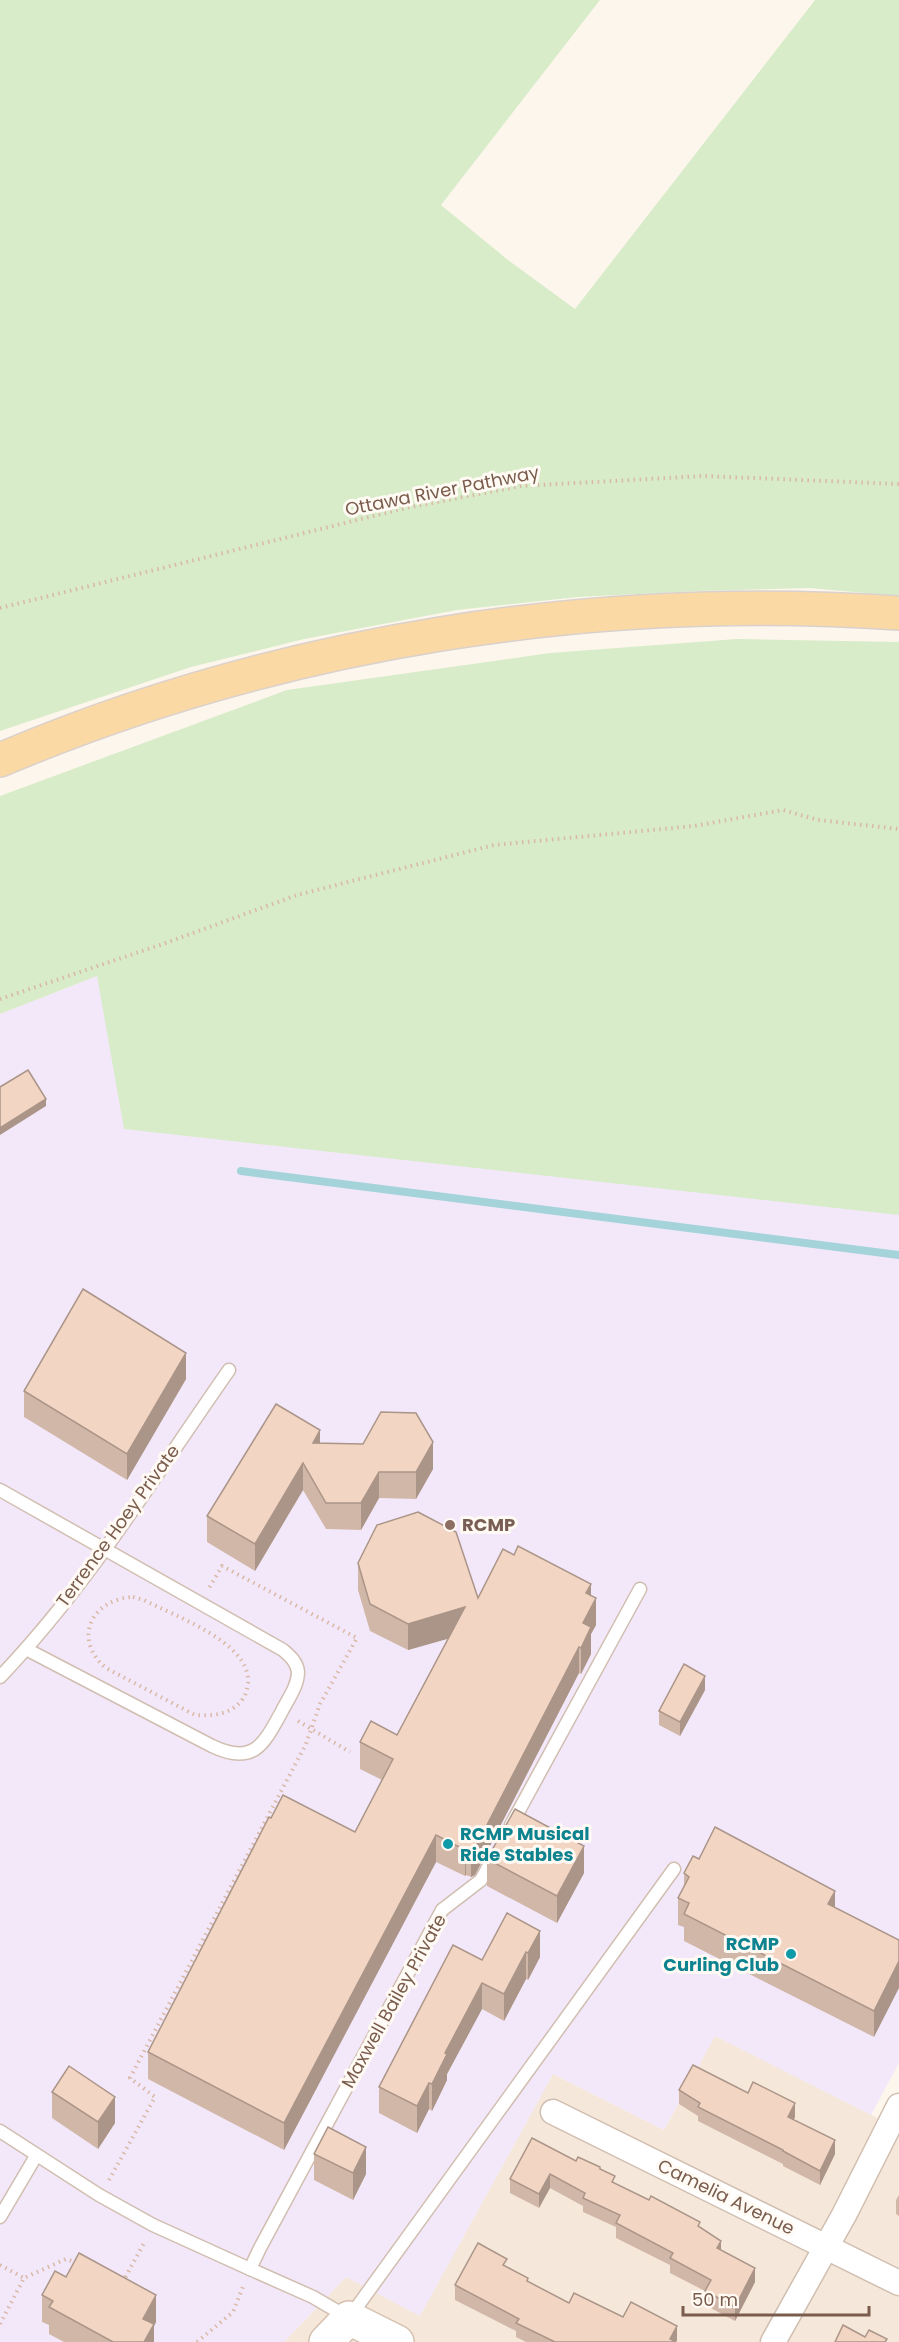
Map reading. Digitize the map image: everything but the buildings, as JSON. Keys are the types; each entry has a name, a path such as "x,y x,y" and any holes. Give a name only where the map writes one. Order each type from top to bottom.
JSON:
{"main road":[{"path":"0,760 81,728 226,680 363,648 520,622 653,612 804,608 899,613"}],"street":[{"path":"773,2342 827,2246 899,2106"},
{"name":"Camelia Avenue","path":"553,2112 899,2283"},
{"path":"326,2342 349,2318 398,2342"}],"lane":[{"name":"Terrence Hoey Private","path":"0,1677 26,1649 103,1550 229,1370"},
{"path":"0,1490 283,1650 291,1656 298,1675 294,1689 260,1747 245,1754 234,1754 212,1746 26,1649"},
{"name":"Maxwell Bailey Private","path":"250,2269 442,1910 481,1880 640,1589"},
{"path":"0,2131 99,2195 153,2225 313,2297 349,2318 674,1869"},
{"path":"0,2217 36,2156"}],"path":[{"name":"Ottawa River Pathway","path":"0,608 406,508 521,486 703,476 899,484"},
{"path":"0,999 163,944 297,895 494,845 694,826 783,810 818,820 899,829"},
{"path":"99,2195 155,2097 130,2078 300,1755 320,1704 357,1638 222,1566 200,1603"},
{"path":"133,1597 144,1600 231,1647 244,1664 248,1676 247,1688 244,1698 235,1707 223,1713 208,1716 195,1714 106,1668 98,1661 90,1648 89,1628 101,1607 120,1598 133,1597"},
{"path":"282,1711 350,1752"},
{"path":"116,2278 125,2278 153,2225"},
{"path":"0,2324 24,2278 66,2259 86,2266"},
{"path":"0,2265 24,2278"},
{"path":"197,2342 233,2312 250,2269"}],"shaded area":[{"name":"RCMP","path":"899,843 899,2063 871,2115 715,2036 664,2130 553,2074 420,2316 346,2277 284,2342 0,2342 0,1014 97,976"},
{"path":"715,2035 899,2129 899,2342 284,2342 346,2277 420,2315 553,2074 664,2130"}],"green space":[{"path":"0,0 600,0 441,205 508,260 575,309 815,0 899,0 899,596 809,588 699,591 578,597 457,610 304,639 191,667 0,731"},
{"path":"737,639 899,642 899,1215 124,1129 97,976 0,1014 0,796 287,690 550,653"}],"waterway":[{"path":"241,1171 899,1255"}],"place":[{"name":"RCMP","path":"450,1525"},
{"name":"RCMP Musical Ride Stables","path":"448,1844"},
{"name":"RCMP Curling Club","path":"791,1954"}]}
